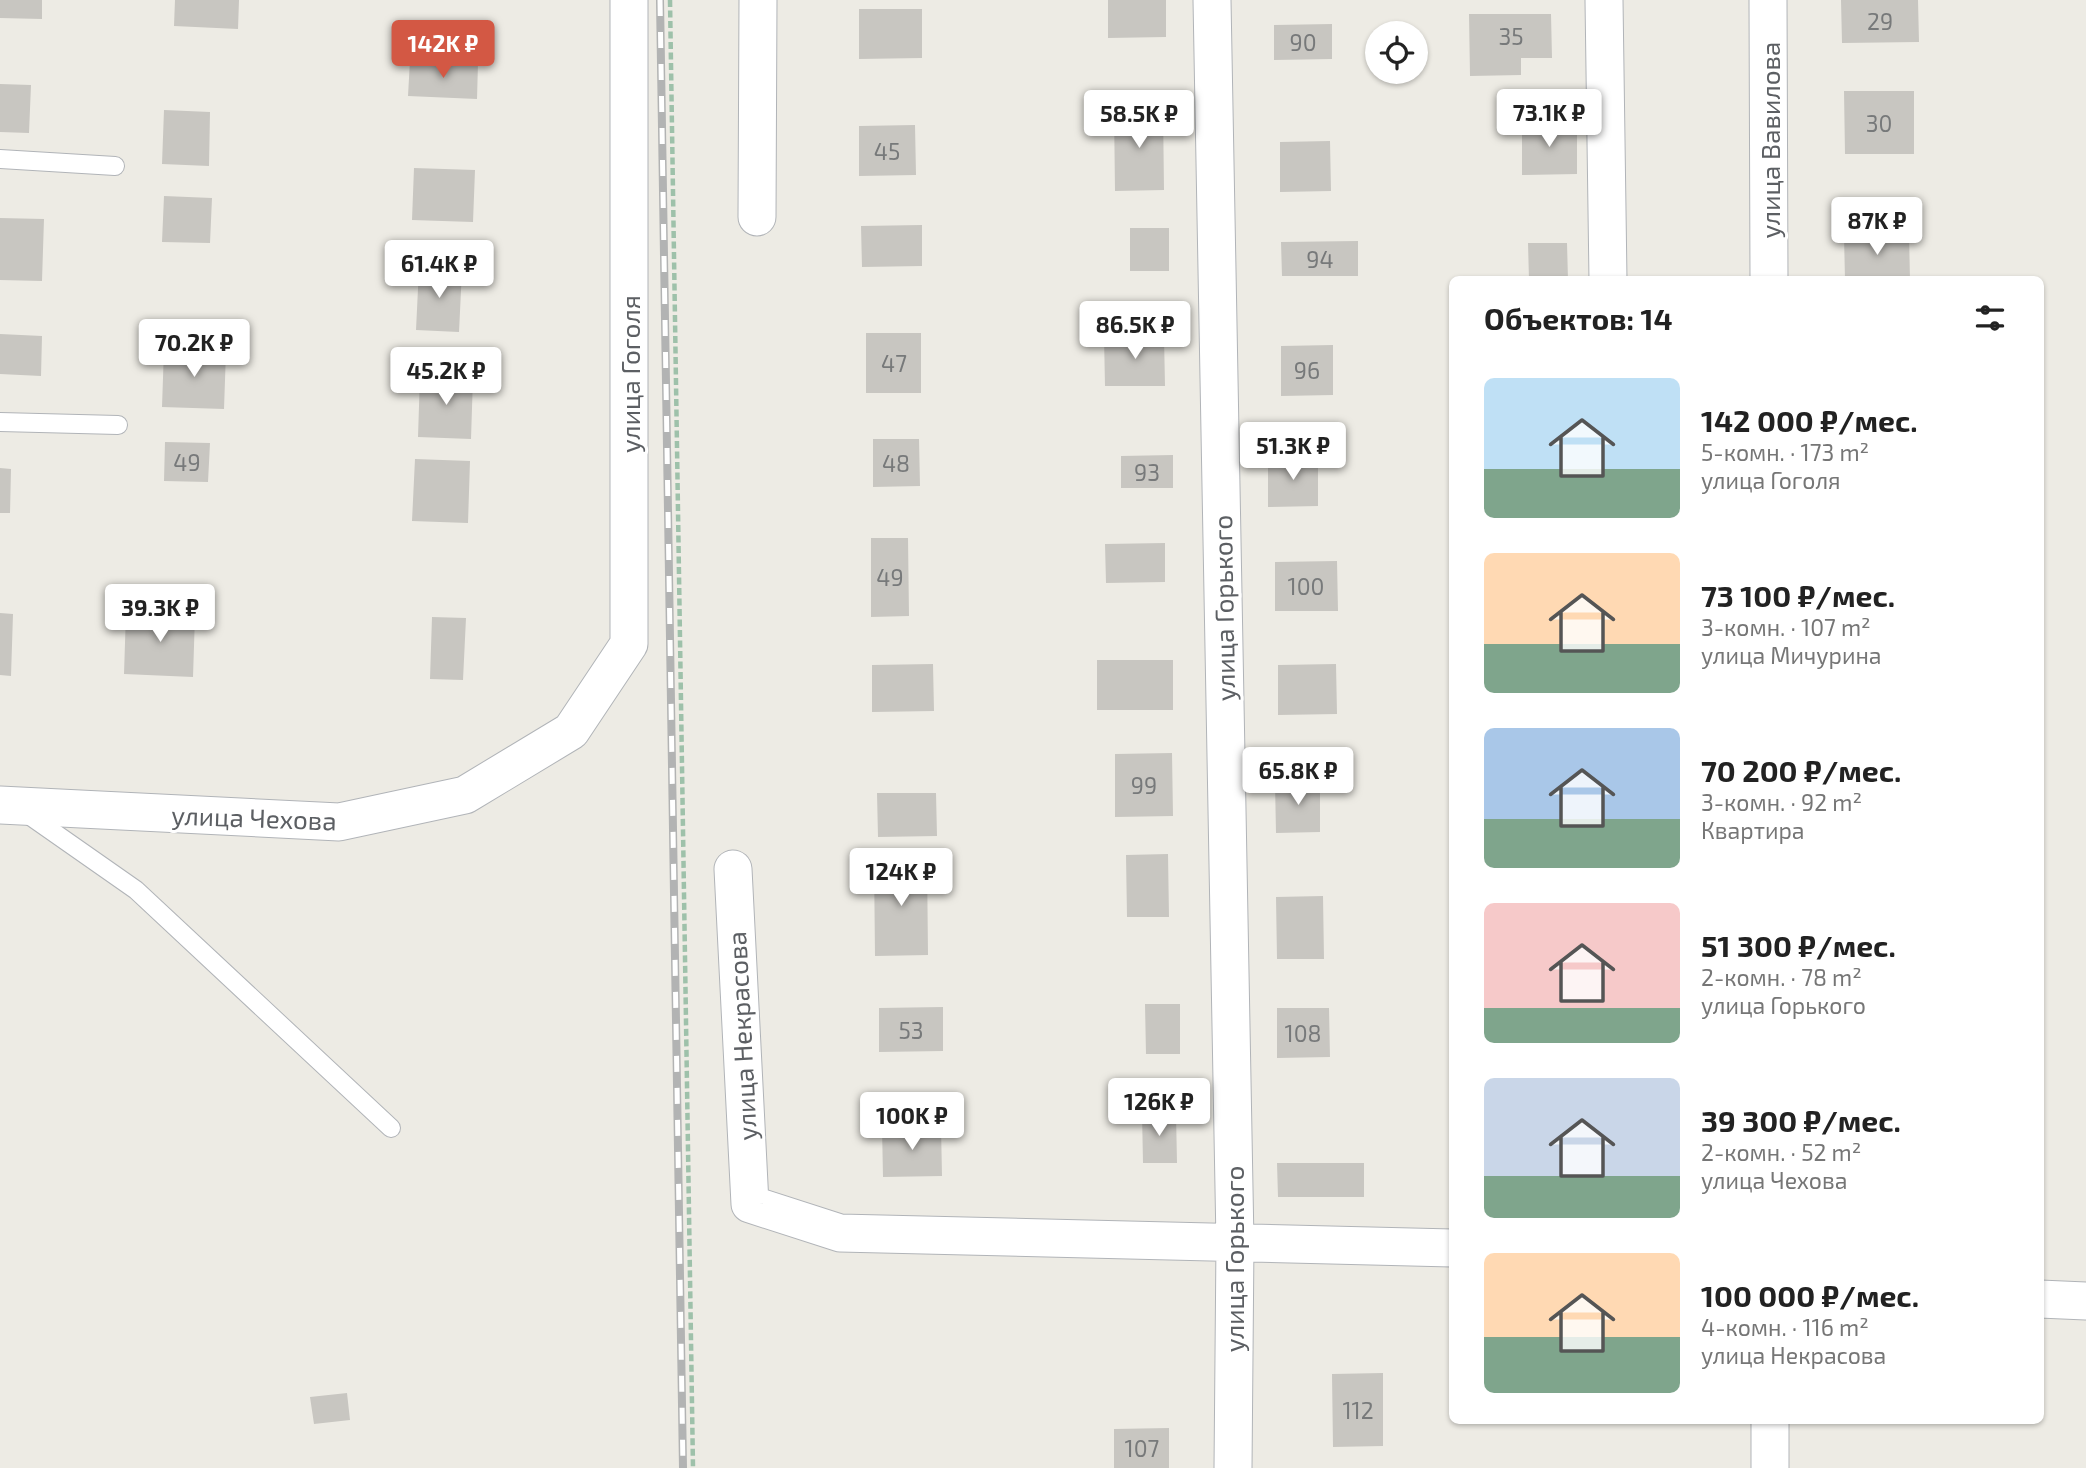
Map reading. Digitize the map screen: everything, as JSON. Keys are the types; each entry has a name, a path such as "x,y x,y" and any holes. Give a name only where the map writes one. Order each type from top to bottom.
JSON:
{"street":[{"name":"улица Гоголя","path":"571,731 629,643 629,0"},
{"path":"757,217 758,0"},
{"name":"улица Горького","path":"1212,0 1235,1242 1233,1468"},
{"path":"1604,0 1608,276"},
{"name":"улица Вавилова","path":"1768,0 1769,276"},
{"name":"улица Чехова","path":"9,806 340,822 466,795 571,731"},
{"name":"улица Некрасова","path":"733,869 750,1204 839,1233 1235,1242"},
{"path":"1235,1242 1449,1248"},
{"path":"2044,1300 2086,1301"},
{"path":"1770,1424 1770,1468"}],"lane":[{"path":"0,159 115,166"},
{"path":"0,422 118,425"},
{"path":"9,806 136,890 391,1128"}],"path":[{"path":"670,0 693,1468"}],"building":[{"path":"0,0 42,0 42,19 0,18"},
{"path":"175,0 239,0 238,29 174,26"},
{"path":"1108,0 1166,0 1166,37 1108,38"},
{"path":"1841,0 1918,0 1919,42 1842,43"},
{"path":"859,9 922,9 922,58 859,59"},
{"path":"1469,14 1551,14 1552,58 1521,58 1521,75 1470,76"},
{"path":"1332,24 1332,59 1274,60 1274,25"},
{"path":"410,60 478,63 477,99 408,96"},
{"path":"0,84 31,85 29,133 0,132"},
{"path":"1844,91 1914,91 1914,154 1845,154"},
{"path":"1114,109 1163,109 1164,190 1115,191"},
{"path":"164,110 210,112 209,166 162,164"},
{"path":"1577,124 1577,174 1522,175 1522,125"},
{"path":"915,125 916,175 859,176 859,126"},
{"path":"1330,141 1331,191 1280,192 1280,142"},
{"path":"414,168 475,170 473,222 412,220"},
{"path":"164,196 212,198 210,243 162,242"},
{"path":"0,218 44,219 42,281 0,280"},
{"path":"922,225 922,266 862,267 861,226"},
{"path":"1130,228 1169,228 1169,271 1130,271"},
{"path":"1909,234 1910,276 1845,276 1844,235"},
{"path":"1358,241 1358,276 1282,276 1281,242"},
{"path":"1528,243 1567,243 1568,276 1529,276"},
{"path":"419,268 462,270 459,332 416,330"},
{"path":"866,333 921,333 921,393 866,393"},
{"path":"0,334 42,336 41,376 0,374"},
{"path":"1104,336 1164,336 1165,386 1105,386"},
{"path":"1333,345 1333,395 1281,396 1281,346"},
{"path":"164,349 226,351 224,409 162,407"},
{"path":"420,375 473,377 471,439 418,437"},
{"path":"873,439 919,439 920,486 873,487"},
{"path":"165,442 210,443 208,482 164,481"},
{"path":"1173,455 1173,488 1121,488 1121,456"},
{"path":"1318,456 1318,506 1268,507 1268,457"},
{"path":"415,459 470,461 468,523 412,521"},
{"path":"0,468 11,469 10,513 0,513"},
{"path":"871,538 908,538 909,616 871,617"},
{"path":"1165,543 1165,582 1106,583 1105,544"},
{"path":"1337,561 1338,611 1275,611 1275,562"},
{"path":"126,612 195,615 193,677 124,674"},
{"path":"0,613 13,614 11,676 0,675"},
{"path":"432,617 466,618 463,680 430,679"},
{"path":"1097,660 1173,660 1173,710 1097,710"},
{"path":"933,664 934,711 872,712 872,665"},
{"path":"1336,664 1337,714 1278,715 1278,665"},
{"path":"1172,753 1173,816 1115,817 1115,754"},
{"path":"1320,782 1320,832 1276,833 1275,783"},
{"path":"877,793 936,793 937,836 878,837"},
{"path":"1168,854 1169,917 1127,917 1126,855"},
{"path":"927,859 928,955 875,956 874,860"},
{"path":"1323,896 1324,959 1277,959 1276,897"},
{"path":"1145,1004 1180,1004 1180,1054 1146,1054"},
{"path":"943,1007 943,1051 879,1052 879,1008"},
{"path":"1277,1008 1329,1008 1330,1057 1277,1058"},
{"path":"1142,1113 1176,1113 1177,1163 1143,1163"},
{"path":"941,1126 942,1176 883,1177 882,1127"},
{"path":"1277,1163 1364,1163 1364,1197 1278,1197"},
{"path":"1383,1373 1383,1446 1333,1447 1332,1374"},
{"path":"347,1393 350,1420 314,1424 310,1397"},
{"path":"1169,1428 1169,1468 1114,1468 1114,1429"}],"railway":[{"path":"660,0 683,1468"}]}
